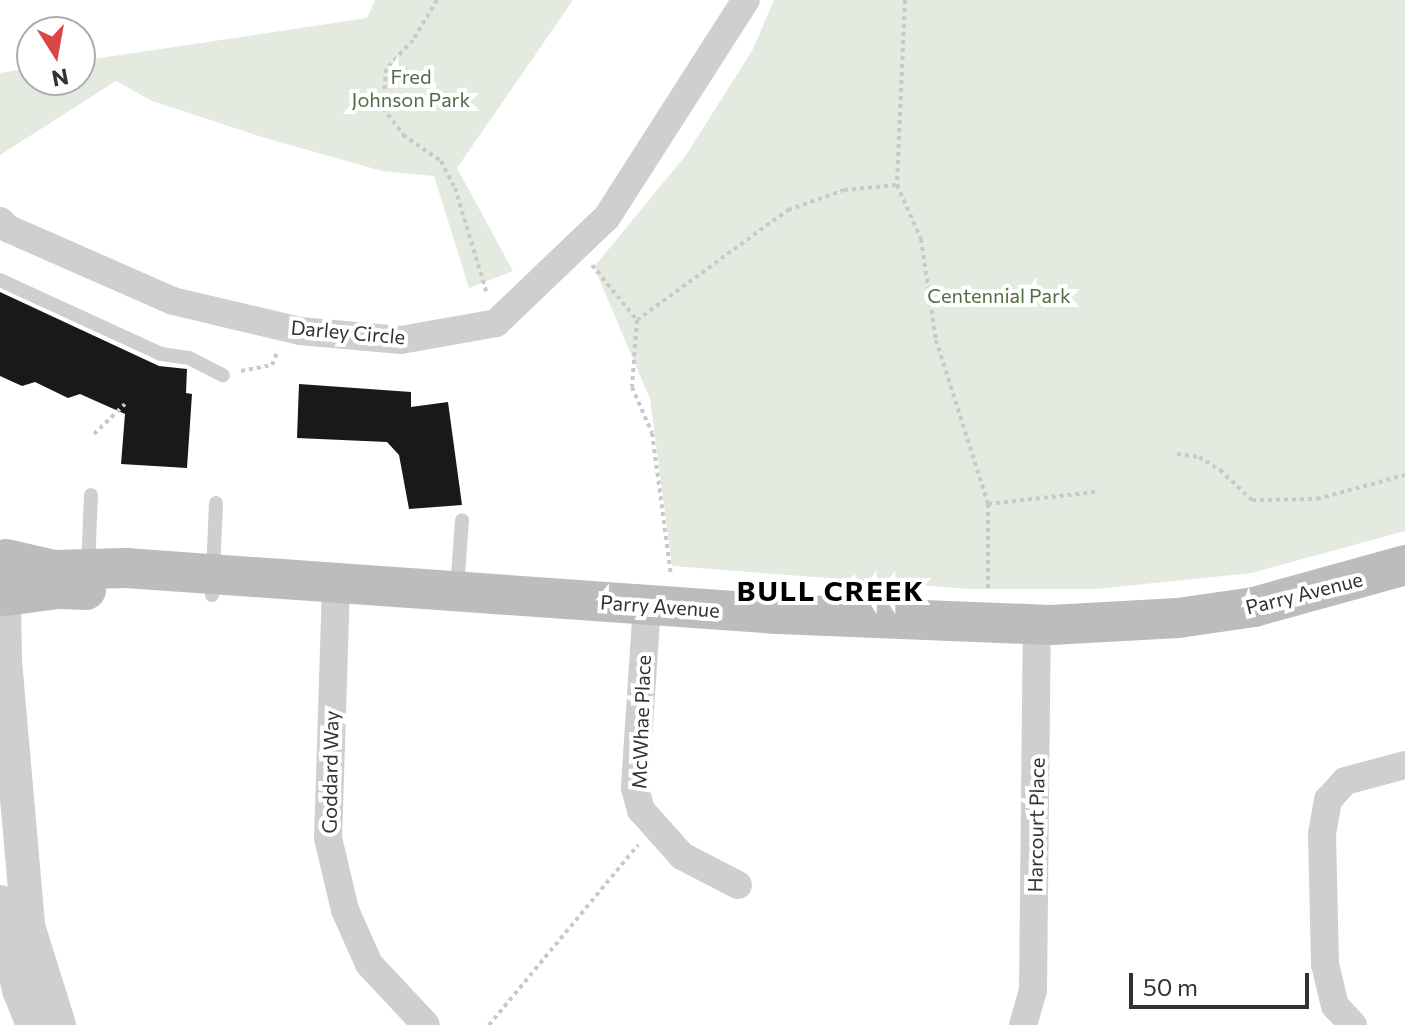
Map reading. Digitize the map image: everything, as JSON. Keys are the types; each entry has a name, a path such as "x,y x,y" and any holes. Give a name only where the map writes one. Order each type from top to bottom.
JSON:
{"main road":[{"name":"Parry Avenue","path":"1038,635 1254,607 1405,565"},
{"name":"Parry Avenue","path":"3,582 54,570 88,568 213,586 456,600 654,601 1038,635 1219,632 1291,619 1405,585"},
{"name":"Parry Avenue","path":"3,582 58,589 213,586"}],"street":[{"path":"496,323 607,217 746,0"},
{"name":"Darley Circle","path":"0,221 9,229 173,301 288,328 401,340 496,323"},
{"path":"3,582 5,661 28,926 59,1025"},
{"name":"Goddard Way","path":"336,594 328,838 345,910 369,964 426,1025"},
{"name":"McWhae Place","path":"654,601 635,788 641,810 682,856 738,885"},
{"name":"Harcourt Place","path":"1023,1025 1033,990 1038,635"},
{"path":"1353,1025 1335,1006 1325,964 1322,834 1328,800 1345,781 1405,765"},
{"path":"0,902 19,990 33,1025"}],"lane":[{"path":"0,280 161,354 189,358 223,375"},
{"path":"88,568 91,495"},
{"path":"213,586 216,503"},
{"path":"456,600 462,520"}],"path":[{"path":"437,0 413,40 386,69 383,108 403,135 441,161 455,188 496,323"},
{"path":"905,0 897,185 921,239 936,340 988,504 988,602"},
{"path":"637,320 788,210 844,190 897,185"},
{"path":"577,246 637,320 632,387 652,433 654,601"},
{"path":"223,375 272,365 288,328"},
{"path":"94,434 125,404"},
{"path":"1177,454 1199,457 1220,470 1252,500 1317,499 1405,475"},
{"path":"988,504 1095,492"},
{"path":"489,1025 653,827"}],"green space":[{"name":"Fred Johnson Park","path":"375,0 573,0 457,168 513,271 469,288 434,176 382,171 262,137 152,101 116,81 96,94 96,59 367,18"},
{"name":"Centennial Park","path":"774,0 1405,0 1405,531 1252,573 1096,589 971,589 672,566 650,399 594,267 686,155 752,51"},
{"name":"Fred Johnson Park","path":"16,70 16,96 92,96 0,155 0,73"}],"building":[{"path":"0,292 159,366 187,369 186,393 192,394 187,468 121,464 125,414 80,394 68,398 35,382 22,386 0,376"},
{"path":"299,384 411,392 411,407 448,402 462,505 409,509 399,455 387,442 297,438"}],"district":[{"name":"BULL CREEK","path":"831,590"}]}
